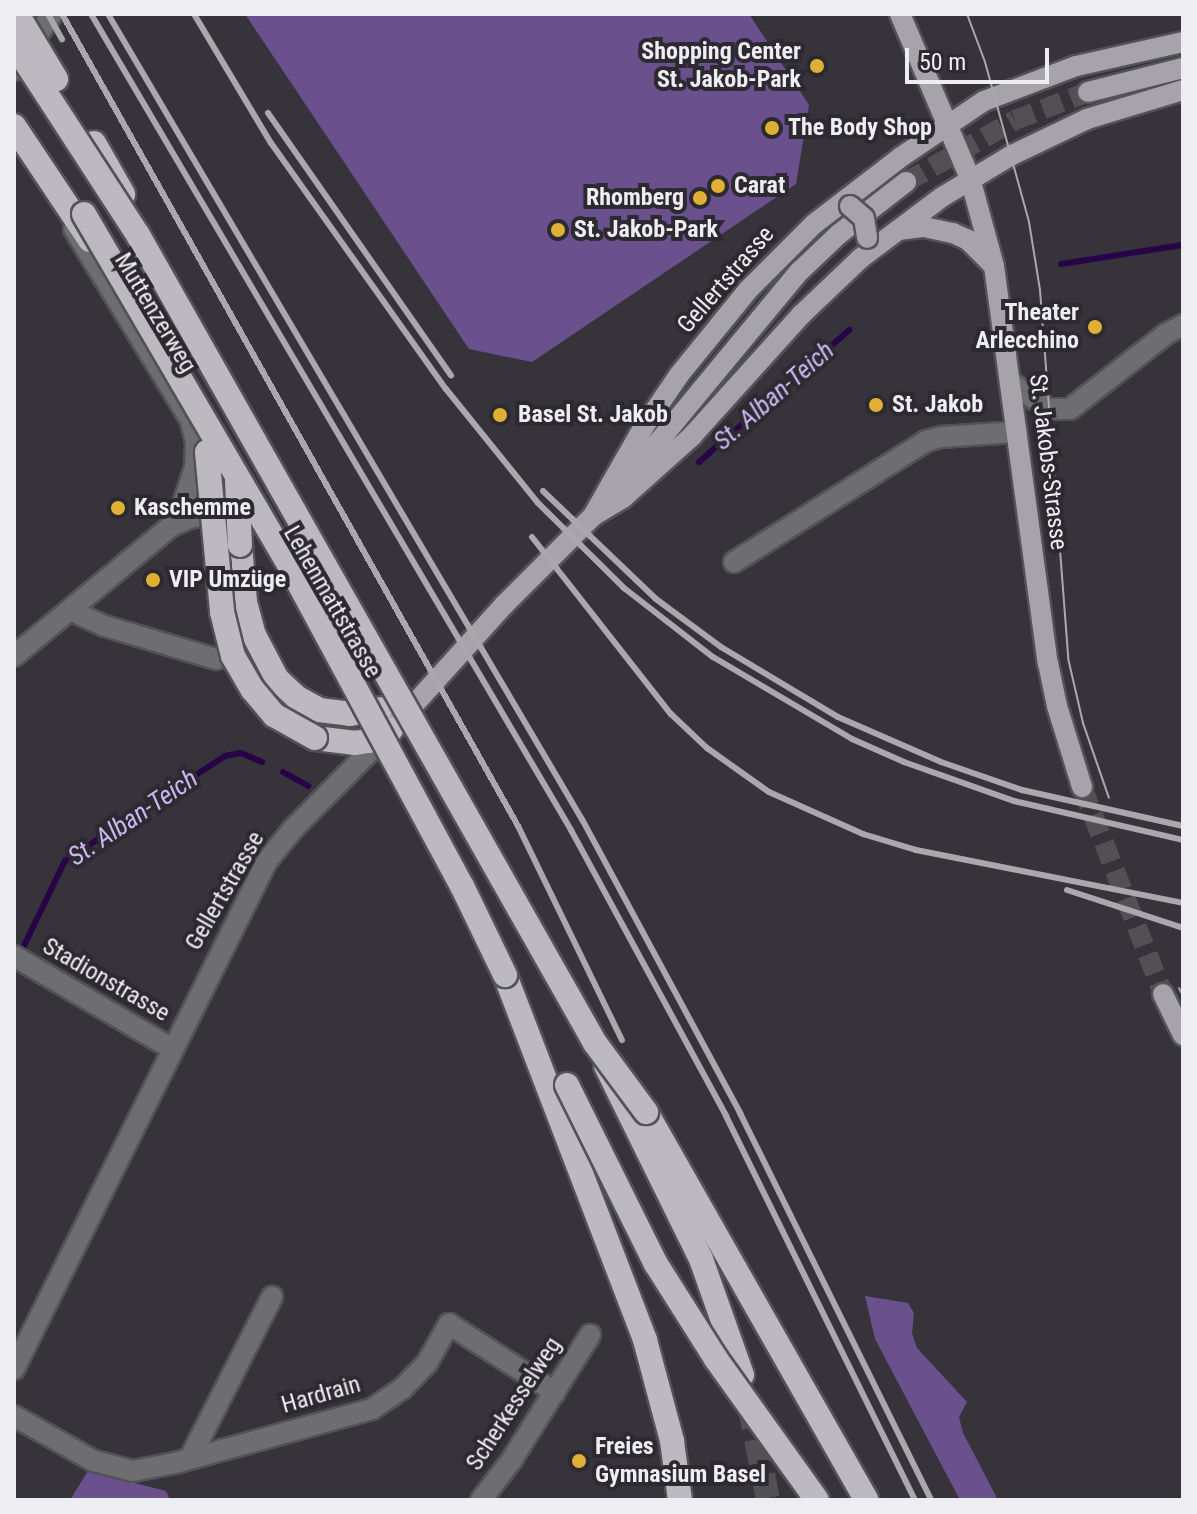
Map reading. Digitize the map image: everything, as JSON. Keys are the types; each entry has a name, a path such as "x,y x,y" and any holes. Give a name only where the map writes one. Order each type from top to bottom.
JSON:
{"highway":[{"path":"14,126 55,184 163,358 200,429 212,488 222,612 237,664 274,715 315,738 354,743 369,741 386,719 319,710 296,697 277,679 254,635 245,602 236,438 230,405 208,342 17,14"},
{"path":"14,44 97,169 204,347 595,1043 866,1500"},
{"path":"14,107 84,214 289,565 462,886 505,975 552,1055 656,1264 723,1369 817,1500"},
{"path":"505,975 645,1340 672,1441 680,1500"},
{"path":"637,1115 701,1259 742,1375"}],"main road":[{"name":"St. Jakobs-Strasse","path":"900,14 970,178 994,266 1048,663 1082,787"},
{"name":"Gellertstrasse","path":"416,699 593,516 643,428 679,375 776,259 948,123 984,101 1062,70 1183,42"},
{"path":"1088,92 1183,68"},
{"name":"Gellertstrasse","path":"593,516 623,498 692,436 864,248 898,230 970,178 1087,119 1183,90"},
{"path":"593,516 655,448 740,339 800,271 839,234 906,182"},
{"path":"844,205 864,218 864,248"},
{"path":"898,230 924,227 953,233 968,240 994,266"},
{"name":"Lehenmattstrasse","path":"386,719 416,699"},
{"path":"1163,994 1183,1035"}],"street":[{"path":"14,70 52,14"},
{"name":"Muttenzerweg","path":"14,139 32,159 191,421 196,443 195,467 184,501 171,526"},
{"path":"1012,383 1048,409 1070,409 1166,334 1183,325"},
{"path":"734,562 926,441 941,437 1017,432"},
{"name":"Lehenmattstrasse","path":"14,656 171,526 203,514 229,514 264,532 352,692 386,719"},
{"path":"70,610 105,626 216,659"},
{"name":"Gellertstrasse","path":"14,1369 171,1048 267,861 386,719"},
{"name":"Stadionstrasse","path":"14,956 171,1048"},
{"path":"190,1458 272,1297"},
{"name":"Hardrain","path":"14,1416 94,1461 133,1471 372,1409 402,1389 427,1363 449,1324 555,1392"},
{"name":"Scherkesselweg","path":"481,1500 511,1461 590,1335"}],"shaded area":[{"name":"St. Jakob-Park","path":"245,14 749,14 809,105 796,184 532,362 469,349"},
{"path":"865,1296 908,1303 914,1313 912,1333 917,1348 967,1402 959,1417 963,1433 998,1500 960,1500 875,1339"},
{"path":"88,1471 166,1491 170,1500 70,1500"}],"waterway":[{"name":"St. Alban-Teich","path":"1061,264 1183,245"},
{"name":"St. Alban-Teich","path":"699,462 849,330"},
{"name":"St. Alban-Teich","path":"19,956 65,861 225,756 241,753 262,762"},
{"name":"St. Alban-Teich","path":"283,772 308,786"}],"tunnel":[{"path":"906,182 1015,120 1088,92"},
{"path":"1082,787 1163,994"},
{"path":"749,1404 768,1500"}],"tram line":[{"path":"967,14 985,62 1029,222 1040,290 1068,658 1083,723 1109,798"},
{"path":"1179,988 1183,996"}],"railway":[{"path":"48,14 62,39"},
{"path":"62,14 518,826 622,1040"},
{"path":"91,14 571,830 726,1116 915,1500"},
{"path":"108,14 583,821 740,1113 931,1500"},
{"path":"194,14 271,143 446,389 538,503 624,588 713,657 852,739 904,762 1014,801 1183,840"},
{"path":"268,113 451,375"},
{"path":"543,491 656,599 721,647 838,717 941,762 1022,790 1183,826"},
{"path":"532,537 671,714 707,748 769,792 863,834 916,850 1183,903"},
{"path":"1067,890 1183,928"}],"place":[{"name":"Shopping Center St. Jakob-Park","path":"817,66"},
{"name":"The Body Shop","path":"772,128"},
{"name":"Carat","path":"718,186"},
{"name":"Rhomberg","path":"700,198"},
{"name":"St. Jakob-Park","path":"558,230"},
{"name":"Theater Arlecchino","path":"1095,327"},
{"name":"St. Jakob","path":"876,405"},
{"name":"Basel St. Jakob","path":"500,415"},
{"name":"Kaschemme","path":"118,508"},
{"name":"VIP Umzüge","path":"153,580"},
{"name":"Freies Gymnasium Basel","path":"579,1461"}]}
